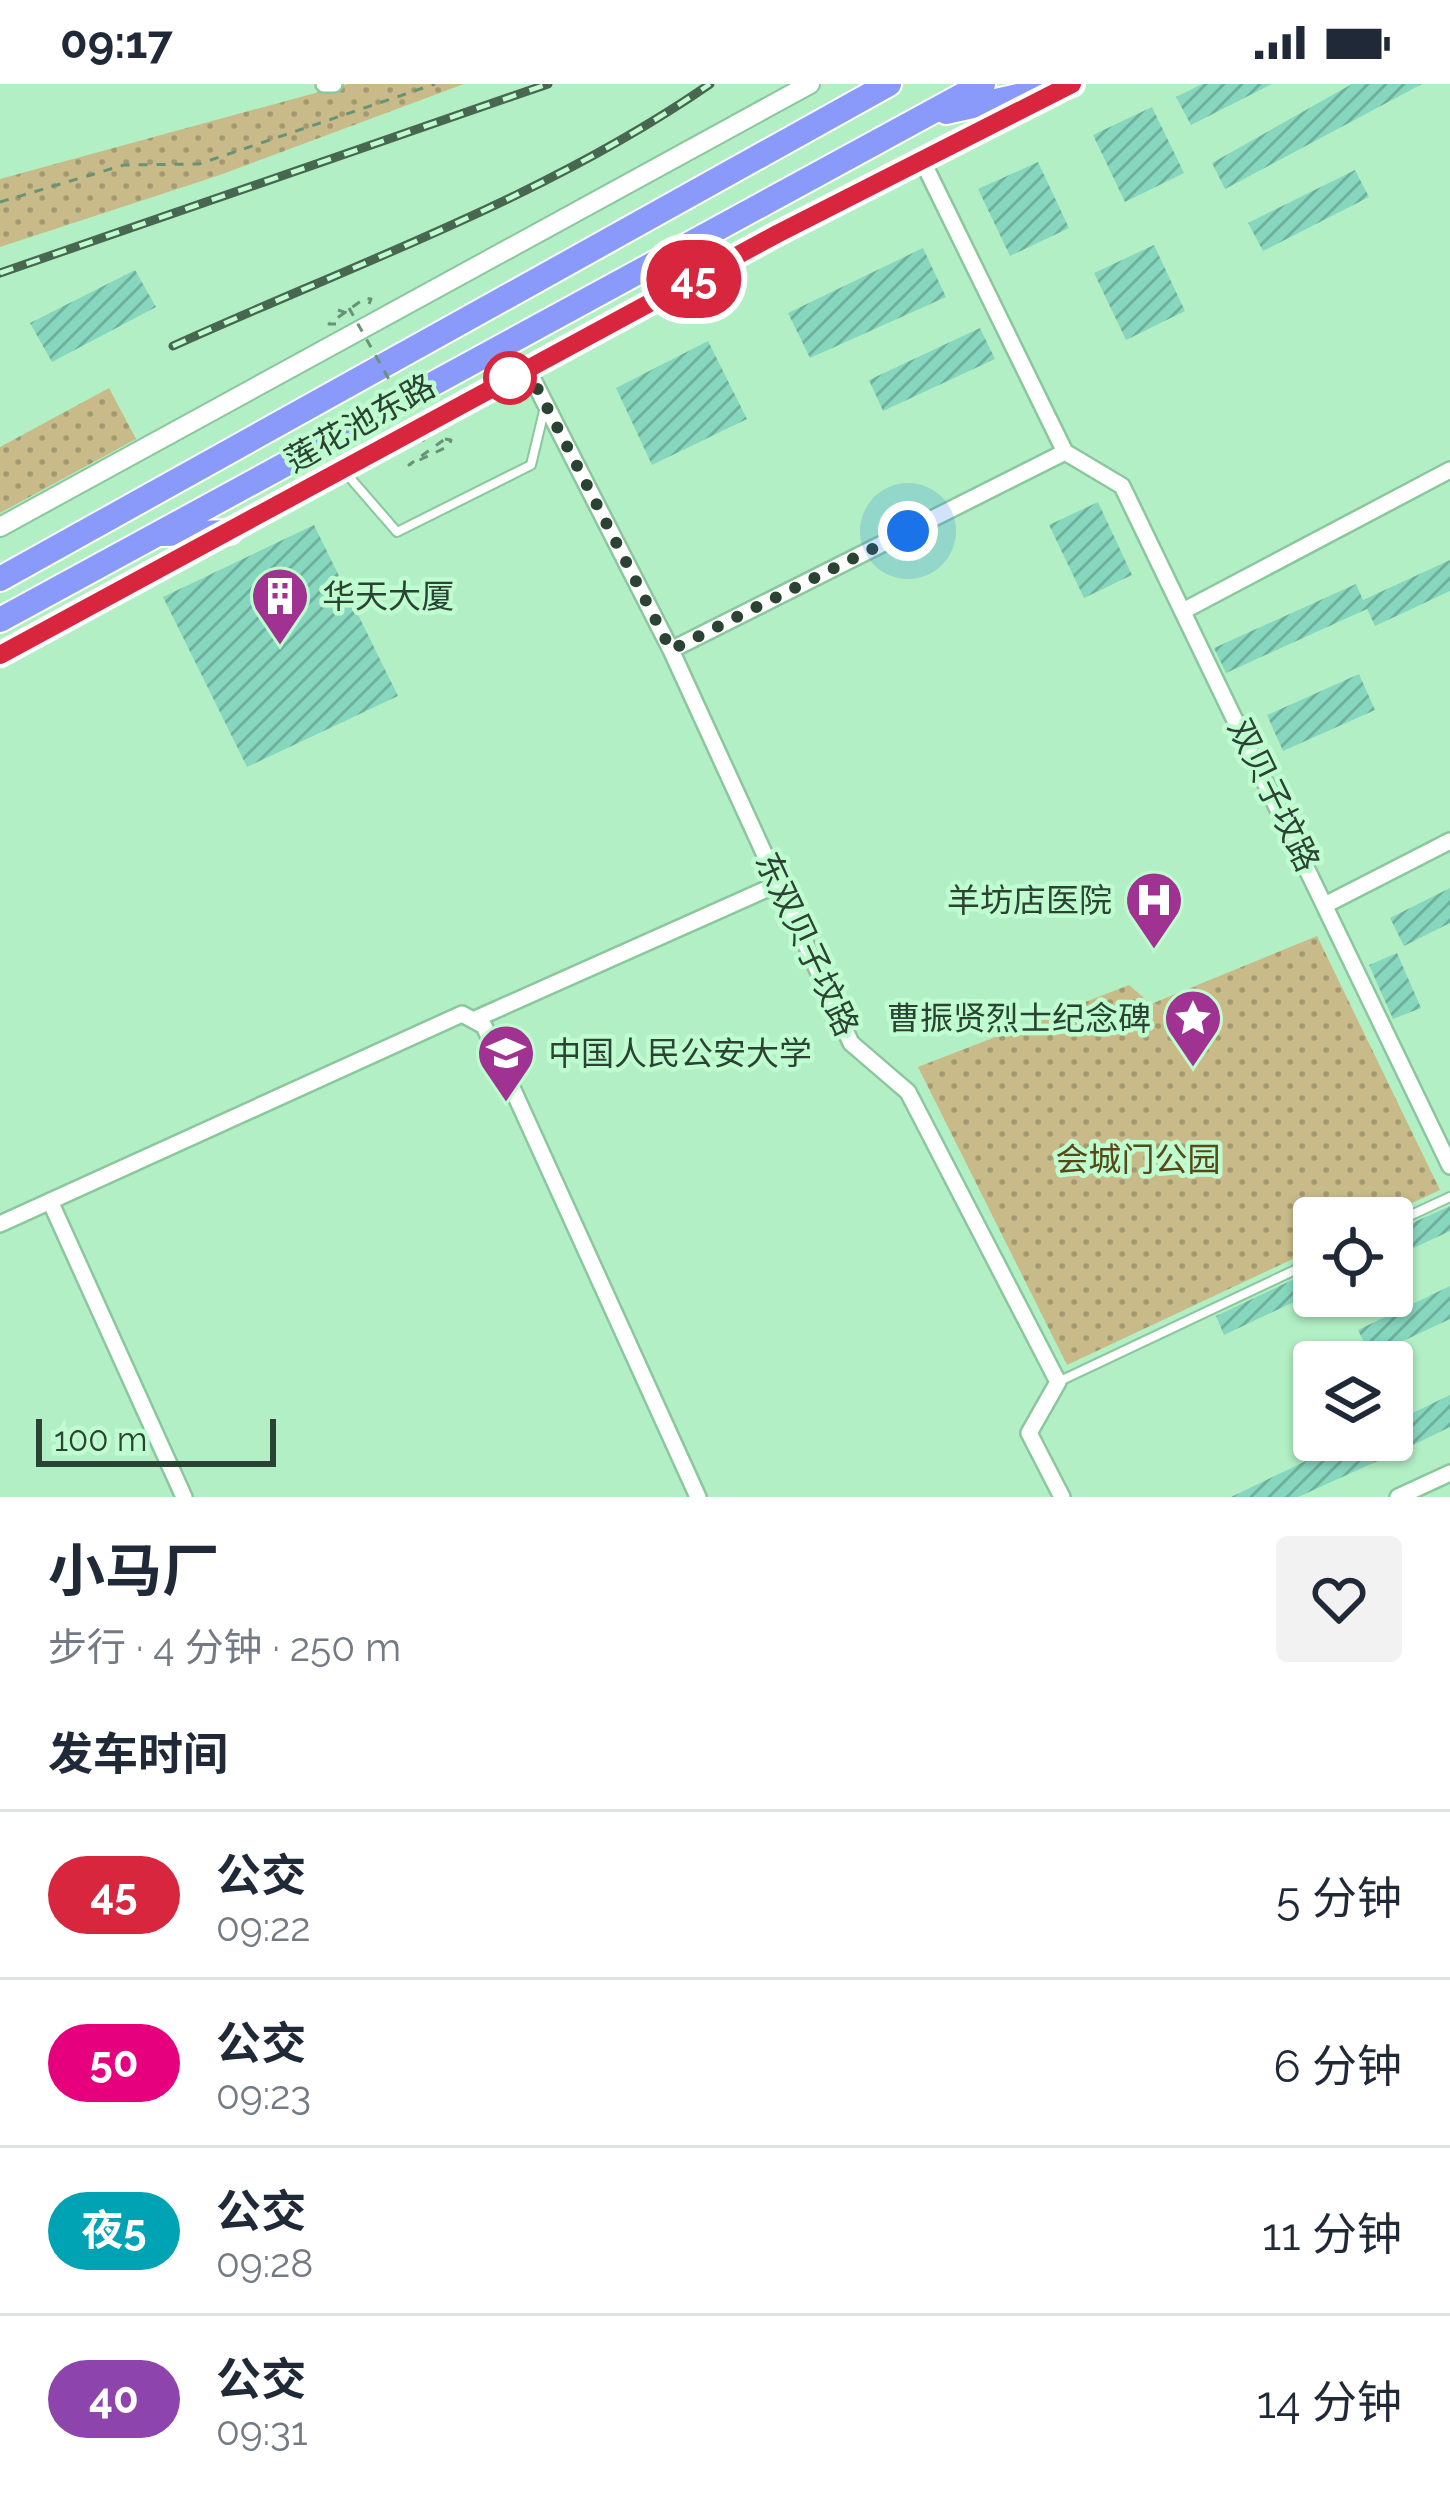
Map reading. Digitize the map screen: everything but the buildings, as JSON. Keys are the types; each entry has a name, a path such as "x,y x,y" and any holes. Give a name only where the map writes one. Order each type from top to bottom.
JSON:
{"highway":[{"name":"莲花池东路","path":"0,620 908,120 982,84"},
{"path":"908,120 1072,84"},
{"name":"莲花池东路","path":"0,579 882,86"},
{"path":"154,534 230,532"}],"street":[{"path":"324,84 334,84"},
{"path":"0,526 809,84"},
{"name":"莲花池东路","path":"0,655 921,158 1072,84"},
{"path":"671,650 1065,452 921,158"},
{"name":"东双贝子坟路","path":"527,368 671,650 851,1043 908,1092 1058,1382"},
{"name":"双贝子坟路","path":"1065,452 1122,486 1450,1166"},
{"path":"1185,610 1450,470"},
{"path":"1327,904 1450,841"},
{"path":"473,1020 778,884"},
{"path":"0,1224 462,1014 484,1026 698,1497"},
{"path":"50,1201 184,1497"},
{"path":"1058,1382 1029,1433 1062,1497"},
{"path":"1398,1497 1450,1473"}],"lane":[{"path":"344,471 397,532 531,465 546,404"},
{"path":"1413,1214 1450,1197"},
{"path":"1058,1382 1293,1271"}],"path":[{"path":"0,202 124,165 199,164 435,84"},
{"path":"336,324 329,324 332,318 365,298 371,299 369,304"},
{"path":"349,308 428,449"},
{"path":"338,310 352,314"},
{"path":"451,440 409,465 412,459 428,449 451,440"}],"green space":[{"path":"348,84 464,84 220,175 0,247 0,179"},
{"path":"109,388 136,439 0,513 0,447"},
{"name":"会城门公园","path":"1317,936 1440,1190 1413,1203 1413,1197 1293,1197 1293,1259 1067,1365 918,1067 1129,985 1151,1004"}],"railway":[{"path":"0,273 548,84"},
{"path":"173,346 515,195 582,162 710,84"}],"bus line":[{"name":"45","path":"0,655 777,234 1072,84"}],"place":[{"name":"华天大厦","path":"280,647"},
{"name":"羊坊店医院","path":"1154,951"},
{"name":"曹振贤烈士纪念碑","path":"1193,1069"},
{"name":"中国人民公安大学","path":"506,1104"}],"route":[{"path":"510,378 527,368 671,650 908,531"}]}
